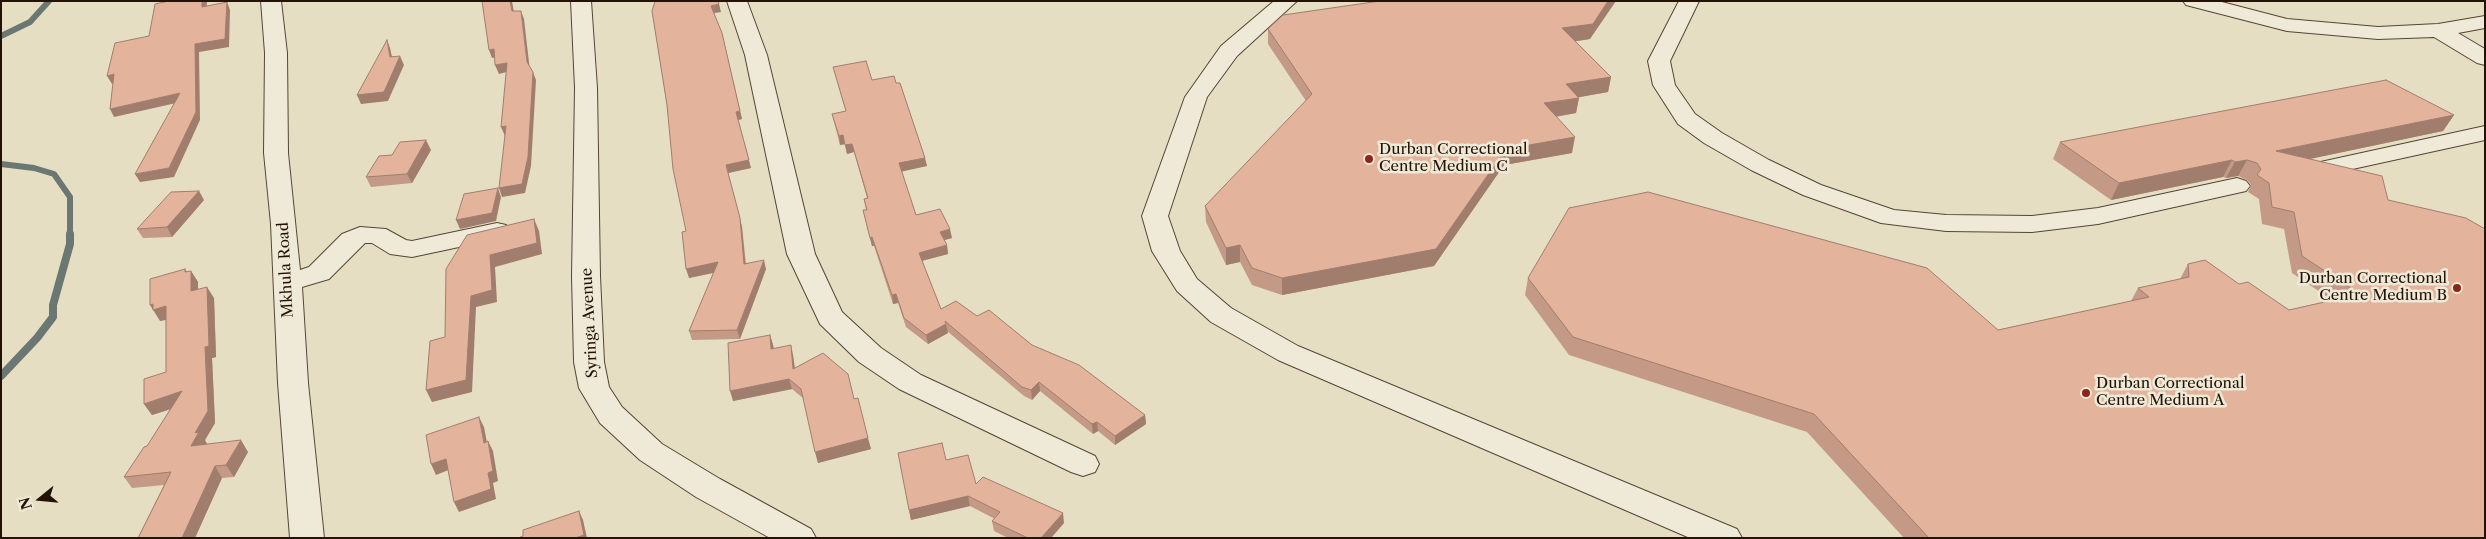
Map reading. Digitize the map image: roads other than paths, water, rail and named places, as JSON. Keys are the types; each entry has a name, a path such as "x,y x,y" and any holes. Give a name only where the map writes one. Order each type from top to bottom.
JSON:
{"street":[{"name":"Mkhula Road","path":"271,1 276,53 276,153 284,224 286,283 307,538"},
{"name":"Syringa Avenue","path":"582,1 586,88 586,276 589,362 594,388 611,415 651,452 708,488 799,538"},
{"path":"737,1 756,55 801,254 830,317 870,355 910,382 1083,464"},
{"path":"1287,1 1229,51 1196,97 1177,149 1156,216 1166,251 1187,285 1221,315 1288,353 1725,538"},
{"path":"1689,1 1659,62 1664,85 1686,119 1713,138 1760,165 1812,190 1890,217 1946,223 2032,224 2098,216 2238,186"},
{"path":"2193,1 2287,25 2378,33 2438,30 2485,22"},
{"path":"2438,30 2485,58"},
{"path":"2316,170 2485,134"},
{"path":"286,283 319,272 327,267 351,240 360,235 378,234 400,248 412,248 497,231"}],"waterway":[{"path":"1,36 30,22 49,1"},
{"path":"1,164 34,168 54,174 70,197 70,244 53,305 53,317 37,338 1,376"}],"place":[{"name":"Durban Correctional Centre Medium C","path":"1369,159"},
{"name":"Durban Correctional Centre Medium B","path":"2457,288"},
{"name":"Durban Correctional Centre Medium A","path":"2086,393"}]}
